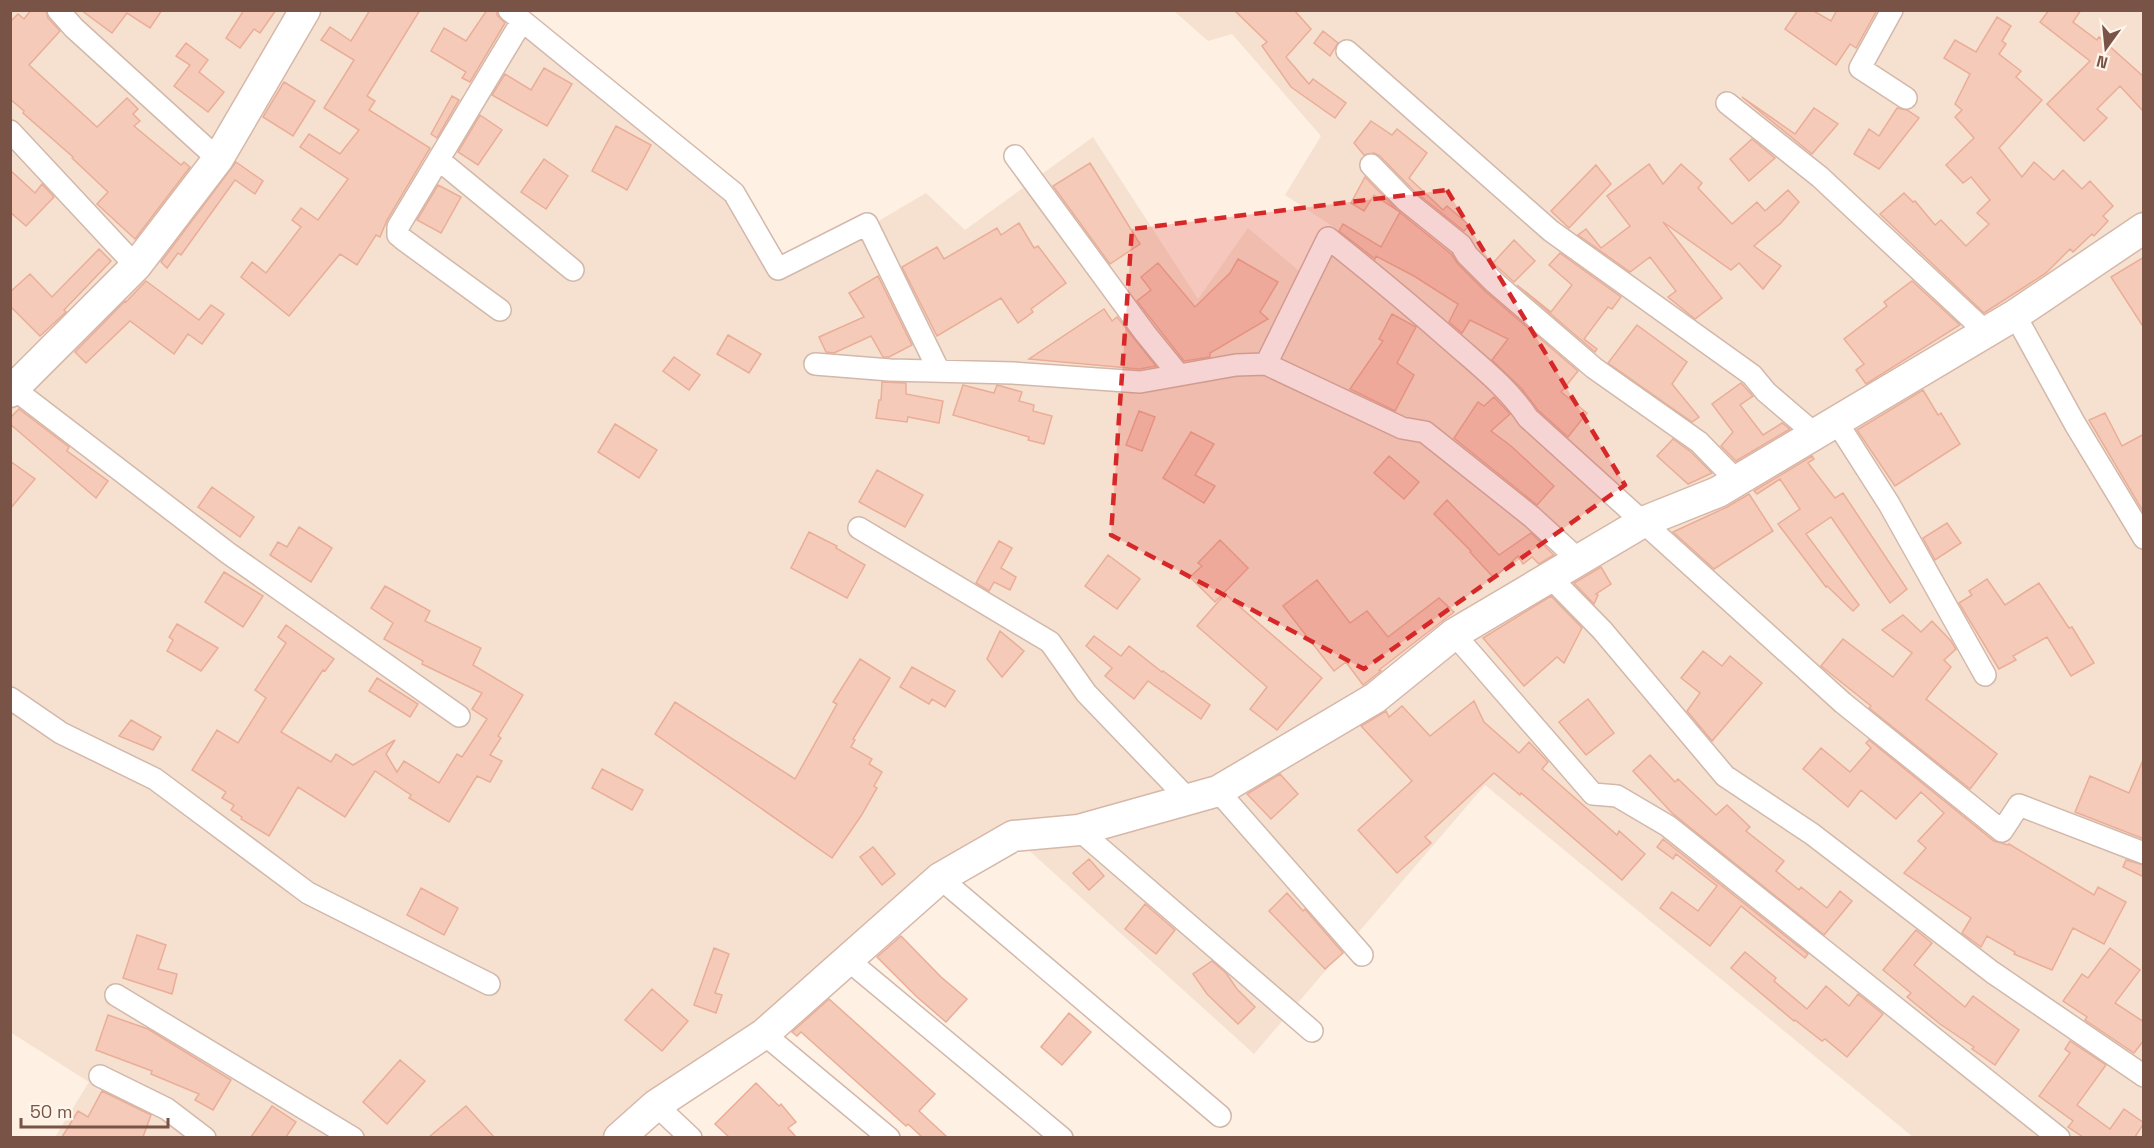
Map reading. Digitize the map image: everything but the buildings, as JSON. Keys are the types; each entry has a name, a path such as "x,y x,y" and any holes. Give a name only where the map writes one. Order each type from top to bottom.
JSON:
{"street":[{"path":"58,10 74,28 218,159"},
{"path":"305,10 218,159 136,266 12,391 228,553 459,716"},
{"path":"1892,10 1860,68 1906,98"},
{"path":"500,310 398,235 399,227 439,160 515,16 734,193 778,269 867,224 939,371"},
{"path":"1347,51 1551,231 1752,375 1766,392 1825,428 1889,504 1985,675"},
{"path":"1728,103 1820,177 1986,332"},
{"path":"10,131 136,266"},
{"path":"1015,156 1139,325 1179,375"},
{"path":"439,160 573,270"},
{"path":"1371,165 1405,200 1461,245 1467,255 1511,297 1594,368 1699,442 1737,481"},
{"path":"619,1137 656,1105 764,1034 940,878 1013,836 1078,830 1218,791 1375,698 1454,634 1644,522 1718,492 1737,481 2015,315 2144,228"},
{"path":"1266,364 1328,238 1392,289 1474,361 1519,404 1528,418 1843,703 2002,831 2019,805 2144,853"},
{"path":"2015,315 2075,424 2144,538"},
{"path":"815,364 890,370 1013,373 1140,382 1236,365 1266,364 1402,428 1425,432 1532,517 1579,560"},
{"path":"860,528 1050,642 1086,693 1188,799"},
{"path":"1550,578 1602,630 1725,776 1812,834 1992,972 2144,1076"},
{"path":"1454,634 1593,794 1617,796 1668,826 2059,1137"},
{"path":"10,698 61,733 155,778 308,893 489,984"},
{"path":"1218,791 1362,955"},
{"path":"1078,830 1312,1031"},
{"path":"940,878 1220,1116"},
{"path":"848,960 1062,1137"},
{"path":"116,995 354,1137"},
{"path":"764,1034 889,1137"},
{"path":"100,1076 167,1109 205,1137"},
{"path":"656,1105 691,1137"}],"highlighted area":[{"path":"1447,190 1625,485 1364,669 1111,535 1132,229"}],"shaded area":[{"path":"10,11 512,11 729,183 785,276 926,193 965,230 1093,137 1198,299 1248,228 1310,280 1335,228 1285,195 1321,136 1232,34 1208,41 1174,11 2143,11 2143,1137 1913,1137 1485,785 1254,1054 1013,836 619,1137 55,1137 89,1082 10,1032"}]}
